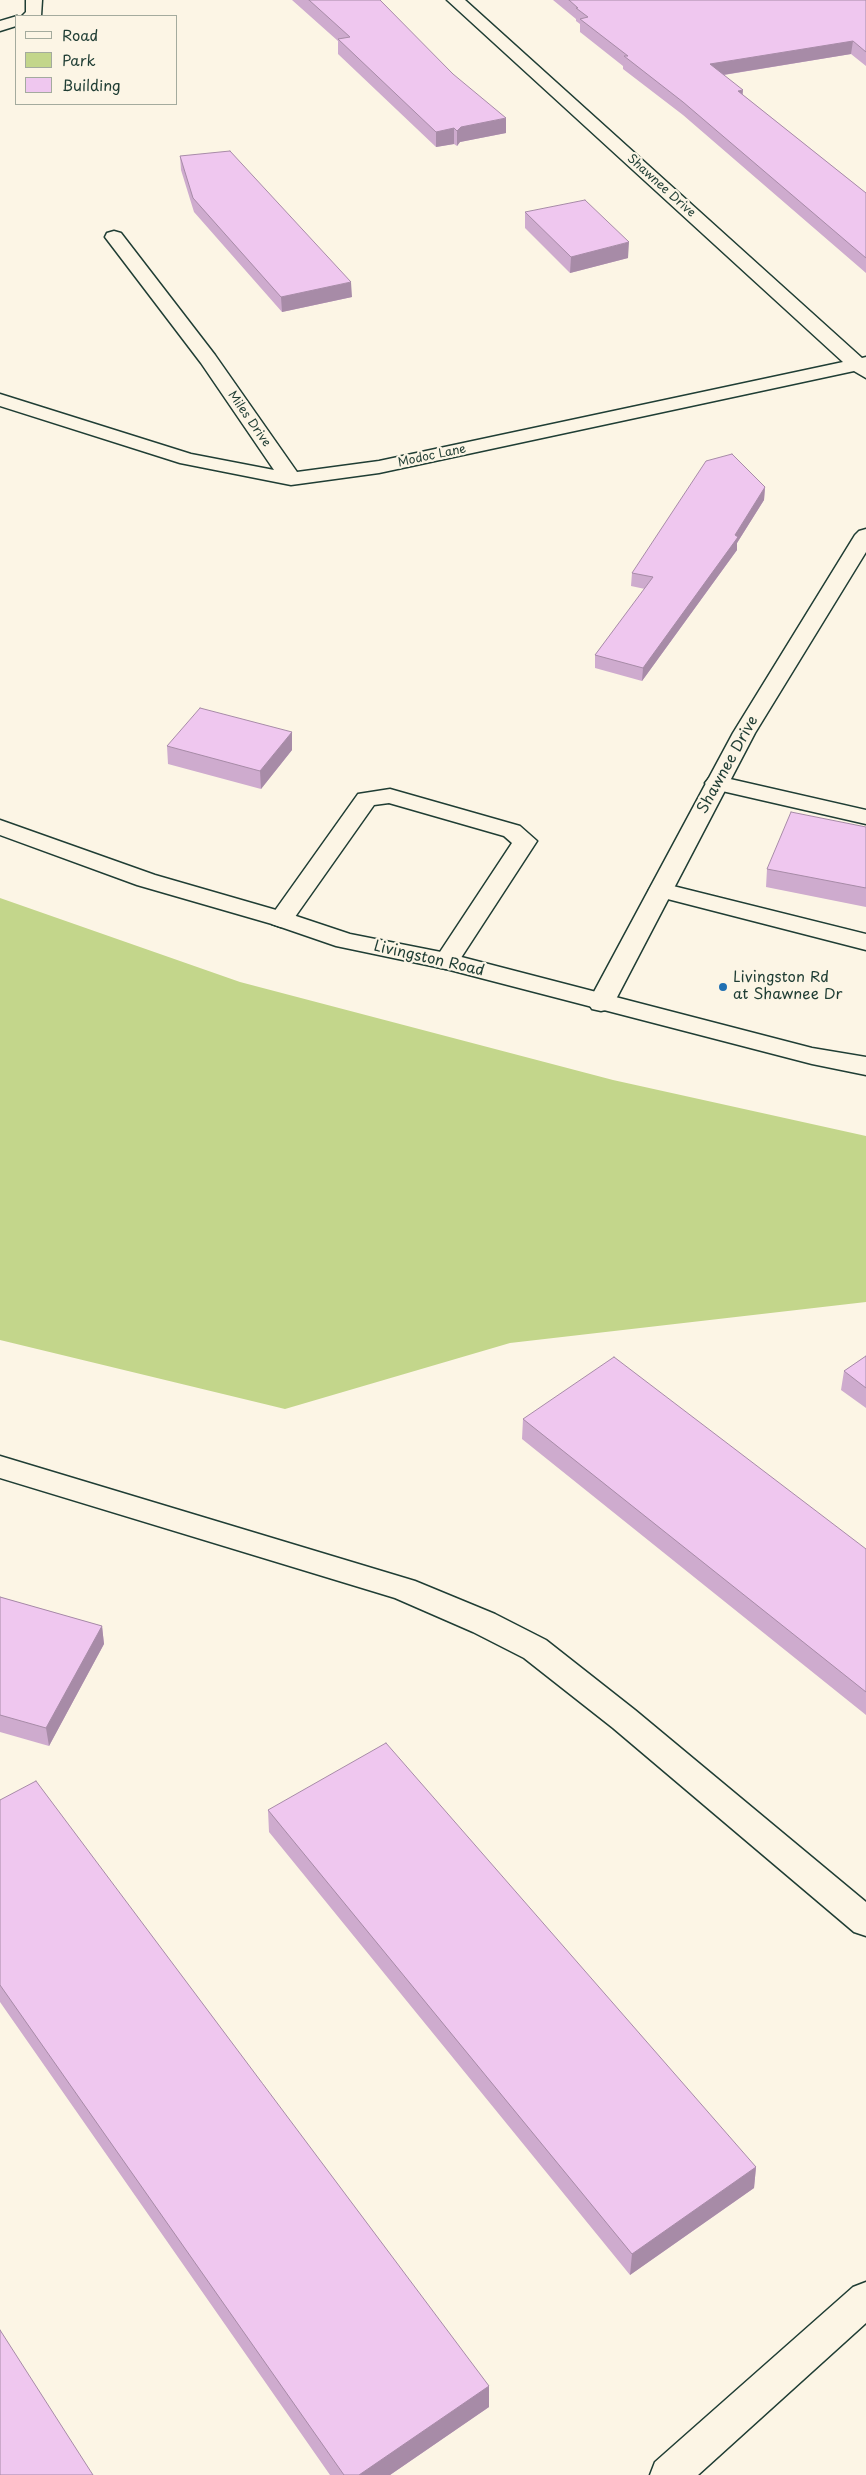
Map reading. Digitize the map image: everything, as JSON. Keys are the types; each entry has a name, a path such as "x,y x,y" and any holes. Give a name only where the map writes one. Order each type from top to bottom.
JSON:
{"street":[{"path":"34,0 34,15"},
{"name":"Shawnee Drive","path":"455,0 863,367"},
{"path":"0,26 15,21"},
{"name":"Miles Drive","path":"114,238 208,359 291,479"},
{"name":"Modoc Lane","path":"0,400 187,459 291,479 379,467 863,367"},
{"name":"Shawnee Drive","path":"601,1003 744,733 866,535"},
{"path":"717,783 866,817"},
{"path":"281,919 366,799 390,796 512,831 525,841 446,961"},
{"name":"Livingston Road","path":"0,827 146,880 281,919 345,941 446,961 601,1003 812,1056 866,1066"},
{"path":"661,890 866,942"},
{"path":"0,1467 404,1589 484,1623 518,1640 535,1649 624,1719 866,1922"},
{"path":"669,2475 866,2299"}],"green space":[{"path":"0,898 240,982 613,1080 866,1136 866,1302 510,1343 285,1409 0,1340"}],"building":[{"path":"309,0 380,0 453,74 506,118 461,127 457,131 454,128 436,132 338,39 350,37"},
{"path":"569,0 866,0 866,52 853,41 710,64 743,90 738,91 866,193 866,258 683,102 624,56 628,56 580,19 588,17"},
{"path":"230,151 351,282 281,297 193,198 180,156"},
{"path":"585,200 629,242 571,257 525,212"},
{"path":"732,454 765,487 735,535 738,537 643,668 595,655 653,577 632,573 706,461"},
{"path":"200,708 292,732 260,771 167,746"},
{"path":"791,812 866,827 866,888 767,869"},
{"path":"866,1356 866,1388 844,1371"},
{"path":"614,1357 866,1549 866,1692 523,1419"},
{"path":"0,1597 102,1626 46,1728 0,1715"},
{"path":"386,1743 756,2167 632,2254 268,1810"},
{"path":"36,1781 489,2386 359,2475 344,2475 0,1985 0,1800"},
{"path":"0,2330 93,2475 0,2475"}],"place":[{"name":"Livingston Rd at Shawnee Dr","path":"723,987"}]}
